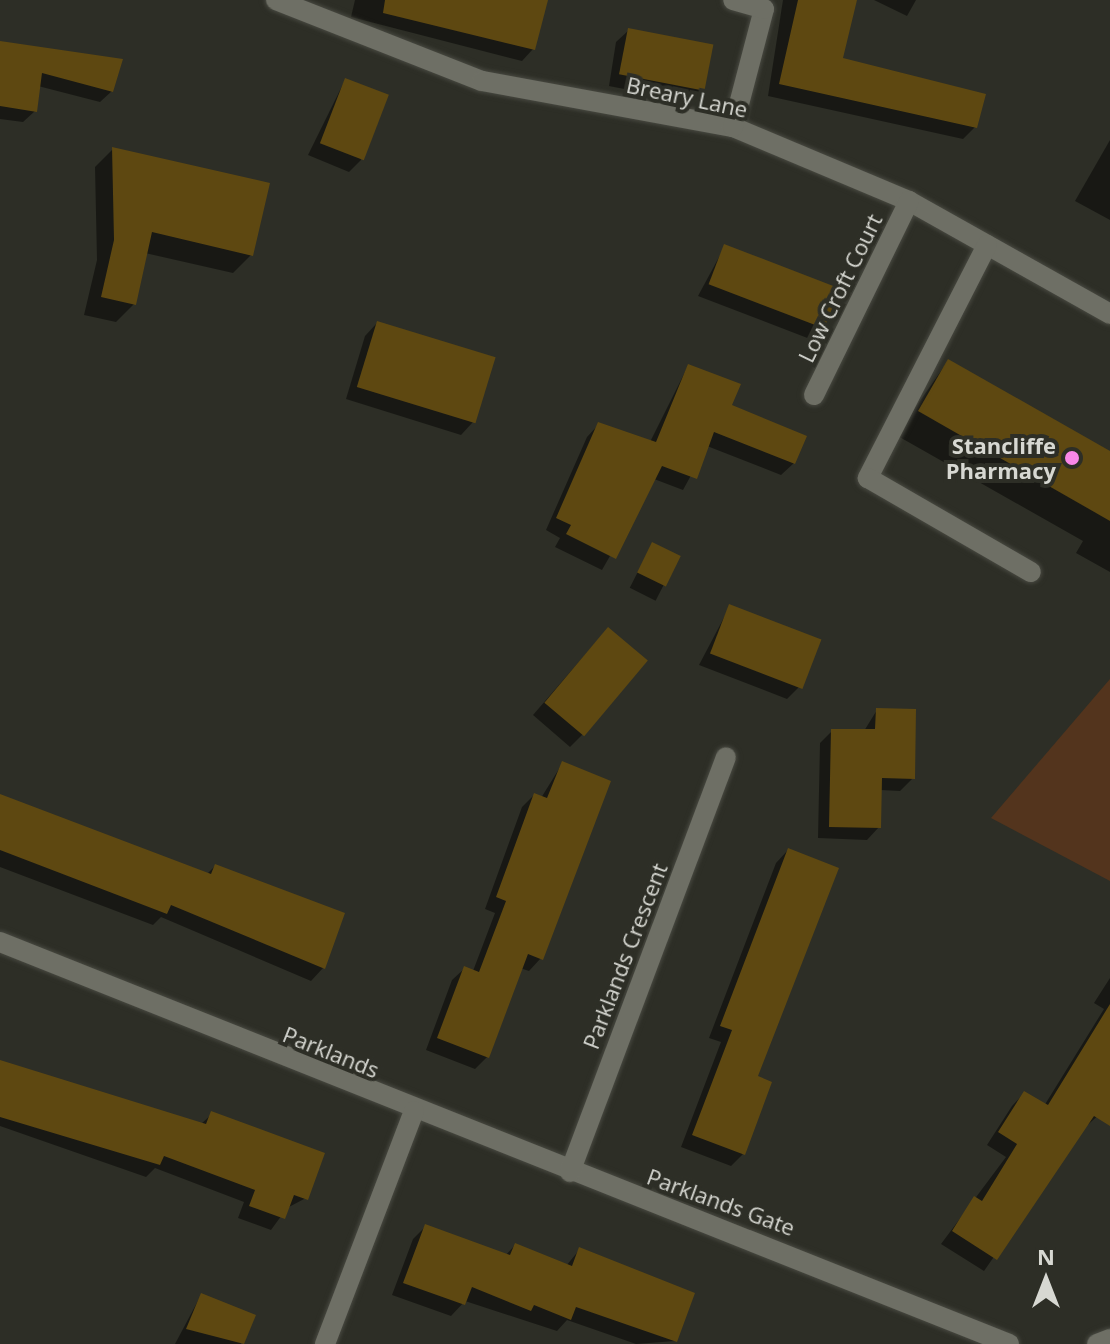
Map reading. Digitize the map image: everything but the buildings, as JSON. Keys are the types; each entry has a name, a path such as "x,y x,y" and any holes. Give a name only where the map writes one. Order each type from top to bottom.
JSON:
{"street":[{"name":"Breary Lane","path":"276,0 482,81 733,127 909,201 1110,314"},
{"path":"733,0 764,9 733,127"},
{"name":"Low Croft Court","path":"814,395 909,201"},
{"path":"987,245 868,478 1031,572"},
{"name":"Parklands Crescent","path":"570,1172 726,757"},
{"name":"Parklands","path":"0,942 414,1111"},
{"path":"325,1344 414,1111"},
{"name":"Parklands Gate","path":"414,1111 1009,1344"},
{"path":"1097,1344 1110,1339"}],"shaded area":[{"path":"1110,679 1110,881 991,818"}],"place":[{"name":"Stancliffe Pharmacy","path":"1072,458"}]}
